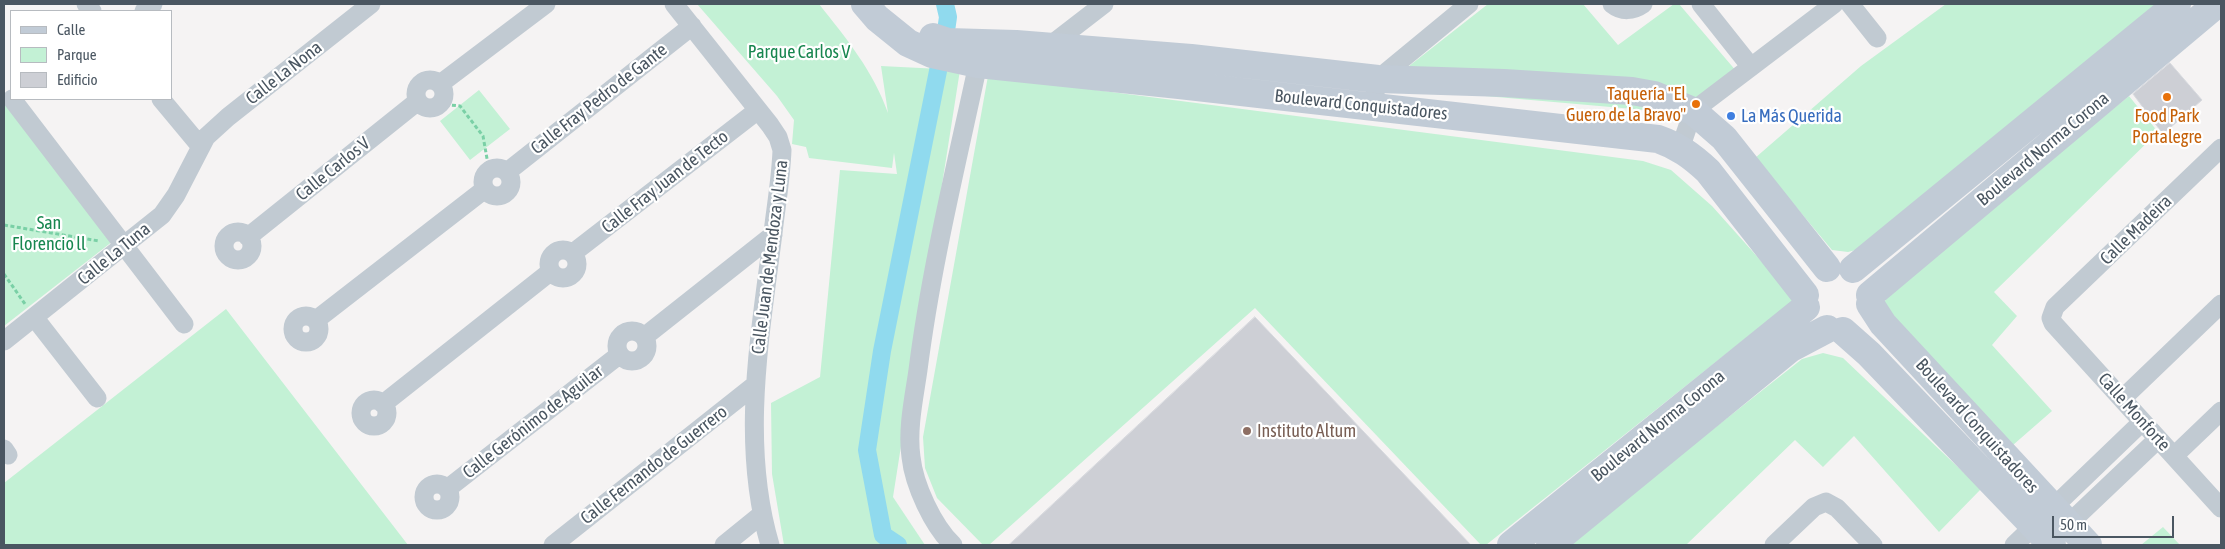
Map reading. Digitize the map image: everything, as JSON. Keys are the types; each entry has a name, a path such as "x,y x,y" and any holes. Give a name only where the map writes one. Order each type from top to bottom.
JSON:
{"street":[{"name":"Calle La Nona","path":"201,147 206,137 228,117 371,4"},
{"path":"440,84 546,4"},
{"name":"Calle Juan de Mendoza y Luna","path":"674,4 778,137 782,150 755,385 754,447 761,515 770,545"},
{"name":"Boulevard Conquistadores","path":"865,4 877,18 908,43 932,54 978,64 1658,139 1692,156 1708,171 1805,301"},
{"name":"Boulevard Conquistadores","path":"890,4 913,28 926,35 948,42 1016,44 1046,48 1191,58 1378,79 1504,83 1632,91 1654,95 1693,111 1724,138 1840,268"},
{"path":"1046,48 1104,4"},
{"path":"1372,107 1378,79 1469,4"},
{"path":"1612,4 1619,9 1640,6"},
{"path":"1701,4 1751,67"},
{"path":"1680,149 1693,111 1834,4"},
{"path":"1850,4 1877,38"},
{"name":"Boulevard Norma Corona","path":"1840,268 2177,4"},
{"name":"Boulevard Norma Corona","path":"1870,300 2217,4"},
{"name":"Calle Fray Pedro de Gante","path":"498,171 692,26"},
{"path":"953,545 931,513 915,481 910,456 910,429 925,317 978,64"},
{"path":"431,80 440,84 444,94 439,104 430,108 418,102 416,92 422,82 431,80"},
{"path":"14,100 184,324"},
{"path":"162,100 201,147"},
{"name":"Calle Carlos V","path":"248,237 418,102"},
{"name":"Calle Fray Juan de Tecto","path":"383,404 550,272 563,278 572,274 577,263 573,253 758,110"},
{"name":"Calle La Tuna","path":"4,341 162,214 176,195 201,147"},
{"name":"Calle Madeira","path":"2052,312 2221,148"},
{"path":"498,171 511,181 506,192 497,196 485,189 483,179 498,171"},
{"path":"316,320 485,189"},
{"name":"Calle Gerónimo de Aguilar","path":"447,489 619,355 616,345 621,336 630,331 644,337 773,235"},
{"path":"1840,268 1864,280 1870,300 1860,322 1835,330 1814,321 1805,301 1812,278 1840,268"},
{"name":"Boulevard Conquistadores","path":"1870,300 1883,324 2050,532"},
{"name":"Boulevard Norma Corona","path":"1511,545 1805,301"},
{"path":"2122,399 2221,304"},
{"name":"Calle Monforte","path":"2052,312 2054,323 2221,508"},
{"path":"34,317 96,398"},
{"name":"Boulevard Conquistadores","path":"1835,330 1869,354 2050,532 2088,545"},
{"name":"Boulevard Norma Corona","path":"1550,545 1606,502 1791,348 1835,330"},
{"name":"Calle Fernando de Guerrero","path":"553,545 755,385"},
{"path":"2174,456 2221,411"},
{"path":"2050,532 2142,422"},
{"path":"2014,545 2050,532 2158,439"},
{"path":"1774,545 1820,503 1826,502 1837,508 1872,545"},
{"path":"724,545 761,515"}],"path":[{"path":"439,104 460,106 483,136 498,171"},
{"path":"4,224 124,246"},
{"path":"4,274 34,317"}],"green space":[{"name":"Parque Carlos V","path":"697,4 819,4 867,69 888,113 881,66 960,70 893,497 925,545 784,545 772,474 771,403 820,377 840,170 897,174 894,153 892,168 809,158 806,147 792,144 794,120 777,96"},
{"path":"1488,4 1583,4 1618,45 1674,4 1679,4 1737,72 1679,113 1417,90 1404,70"},
{"path":"1946,4 2160,4 1864,248 1848,252 1832,250 1755,158 1861,66"},
{"path":"988,76 1643,161 1671,170 1712,206 1795,299 1486,545 1481,545 1255,308 989,545 983,545 937,498 925,468 923,437"},
{"path":"479,90 510,129 470,160 440,121"},
{"path":"2129,96 2158,132 1994,292 2017,316 1992,345 2052,411 2013,445 1884,310 1884,303 1892,287"},
{"name":"San Florencio ll","path":"4,98 113,241 4,326"},
{"path":"226,309 408,545 4,545 4,483"},
{"path":"1823,353 1843,358 1981,489 1939,532 1854,436 1823,467 1795,440 1686,545 1566,545 1802,359"},
{"path":"2163,527 2180,545 2141,545"}],"building":[{"name":"Food Park Portalegre","path":"2170,63 2202,100 2163,134 2133,94"},
{"name":"Instituto Altum","path":"1255,317 1471,545 1009,545"}],"waterway":[{"path":"945,4 948,17 946,31"},
{"path":"898,545 883,535 867,450 882,351 939,66"}],"place":[{"name":"Food Park Portalegre","path":"2167,97"},
{"name":"Taquería \"El Guero de la Bravo\"","path":"1696,104"},
{"name":"La Más Querida","path":"1731,116"},
{"name":"Instituto Altum","path":"1247,431"}]}
